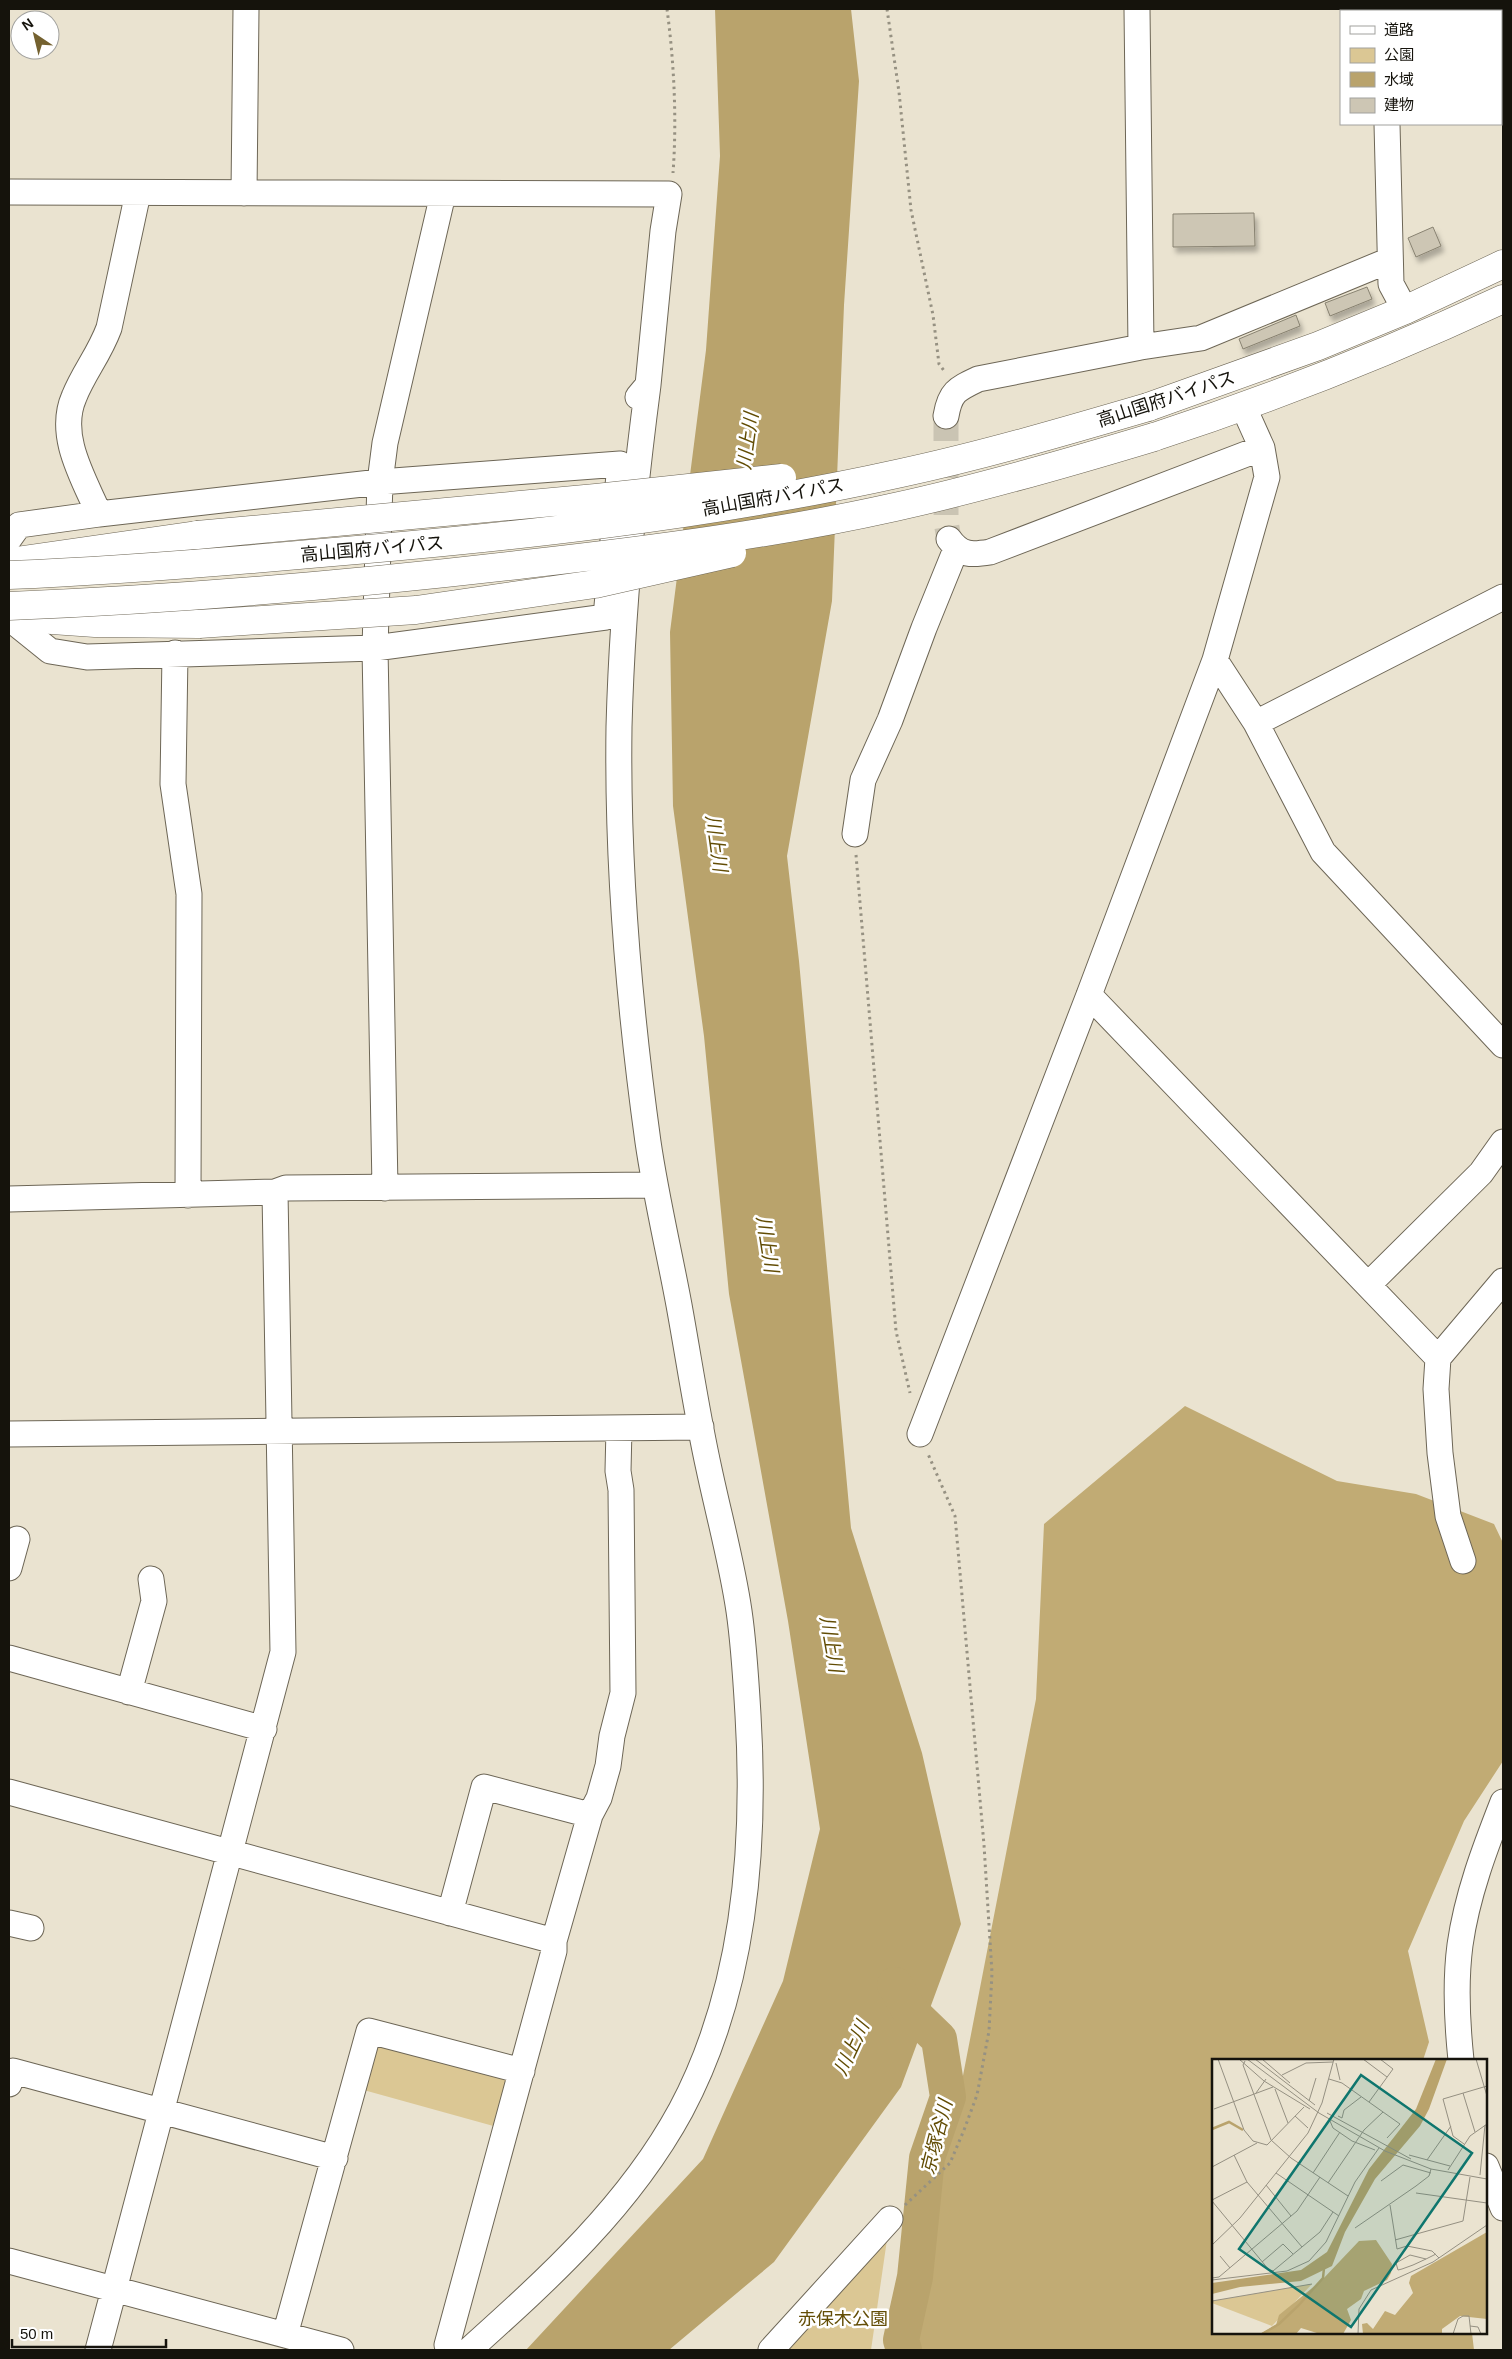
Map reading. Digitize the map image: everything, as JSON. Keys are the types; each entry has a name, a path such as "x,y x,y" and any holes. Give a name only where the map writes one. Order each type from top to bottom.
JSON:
{"highway":[{"name":"高山国府バイパス","path":"9,575 142,568 467,541 590,526 806,492 901,473 986,453 1148,407 1310,349 1405,310 1503,264"},
{"name":"高山国府バイパス","path":"9,606 362,581 595,556 721,539 895,507 1058,466 1154,438 1244,408 1420,338 1503,299"},
{"path":"9,562 197,535 606,497 796,476 882,464 1148,407"},
{"path":"9,618 95,623 199,624 416,610 595,584 713,558 811,533 895,507"}],"street":[{"path":"244,193 246,9"},
{"path":"1137,9 1141,346"},
{"path":"1387,125 1391,284 1405,310"},
{"path":"9,192 669,194 663,231 648,386 638,462 623,628 619,729 620,842 632,1014 655,1185 701,1427 740,1615 750,1746 748,1856 743,1907 734,1957 716,2026 700,2069 680,2111 649,2161 606,2219 552,2276 501,2322 483,2325 450,2349"},
{"path":"99,514 72,450 69,420 73,397 102,348 138,192"},
{"path":"385,1188 375,648 380,482 385,443 443,194"},
{"path":"946,416 948,402 957,389 978,379 1141,346 1201,338 1390,260"},
{"path":"619,729 609,721 605,711 606,617 620,464 634,402 648,386"},
{"path":"920,1434 1089,995 1215,660 1267,477 1262,448 1244,408"},
{"path":"855,834 863,780 890,720 953,544 970,555 990,552 1262,448"},
{"path":"9,539 20,525 99,514 380,482 620,464"},
{"path":"1256,724 1503,597"},
{"path":"9,618 50,651 87,657 375,648 606,617"},
{"path":"175,653 173,784 190,894 188,1195"},
{"path":"1215,660 1256,724 1323,852 1503,1045"},
{"path":"1089,995 1438,1358"},
{"path":"1368,1285 1481,1173 1503,1142"},
{"path":"9,1199 275,1192 286,1188 655,1185"},
{"path":"98,2350 232,1853 283,1652 275,1192"},
{"path":"1463,1561 1448,1516 1440,1453 1436,1389 1438,1358 1503,1281"},
{"path":"9,1434 701,1427"},
{"path":"450,2349 554,1951 554,1940 590,1816 599,1798 608,1766 612,1736 623,1693 622,1490 618,1470 618,1428"},
{"path":"9,1568 17,1539"},
{"path":"129,1692 154,1601 151,1579"},
{"path":"9,1658 264,1729"},
{"path":"450,1913 484,1787 590,1816"},
{"path":"9,1792 554,1940"},
{"path":"1461,2059 1458,2018 1460,1946 1472,1888 1482,1855 1503,1802"},
{"path":"284,2335 369,2031 522,2071"},
{"path":"9,2084 13,2071 335,2158"},
{"path":"1487,2168 1503,2208"},
{"path":"771,2350 890,2219"},
{"path":"9,2261 341,2350"}],"path":[{"path":"666,9 675,144 669,194"},
{"path":"887,9 899,92 911,210 933,315 939,364 957,389"},
{"path":"855,834 896,1331 911,1396"},
{"path":"890,2219 950,2163 964,2130 977,2095 986,2050 992,1973 984,1845 955,1516 920,1434"}],"green space":[{"path":"384,2040 502,2073 509,2082 497,2127 360,2089 372,2049"},
{"name":"赤保木公園","path":"890,2219 871,2350 771,2350"}],"shaded area":[{"path":"1185,1406 1337,1481 1416,1494 1494,1524 1503,1543 1503,1761 1464,1821 1408,1951 1429,2042 1423,2059 1212,2059 1212,2334 1472,2334 1474,2350 887,2350 954,2122 1036,1699 1044,1524"}],"water":[{"name":"川上川","path":"715,9 851,9 859,81 844,305 832,601 787,856 799,961 851,1528 922,1753 961,1924 901,2087 774,2262 669,2350 526,2350 703,2159 783,1981 820,1829 788,1621 729,1294 704,1036 673,806 670,632 706,350 720,156"}],"building":[{"path":"1254,213 1255,246 1173,247 1173,214"},
{"path":"1433,227 1441,246 1416,257 1408,238"},
{"path":"1367,287 1372,299 1330,316 1325,303"},
{"path":"1296,315 1300,326 1243,349 1239,339"}],"waterway":[{"name":"京塚谷川","path":"895,1985 909,2010 939,2039 948,2097 927,2158 915,2277 901,2340 904,2350"}],"tunnel":[{"path":"946,416 946,522 949,539"}]}
